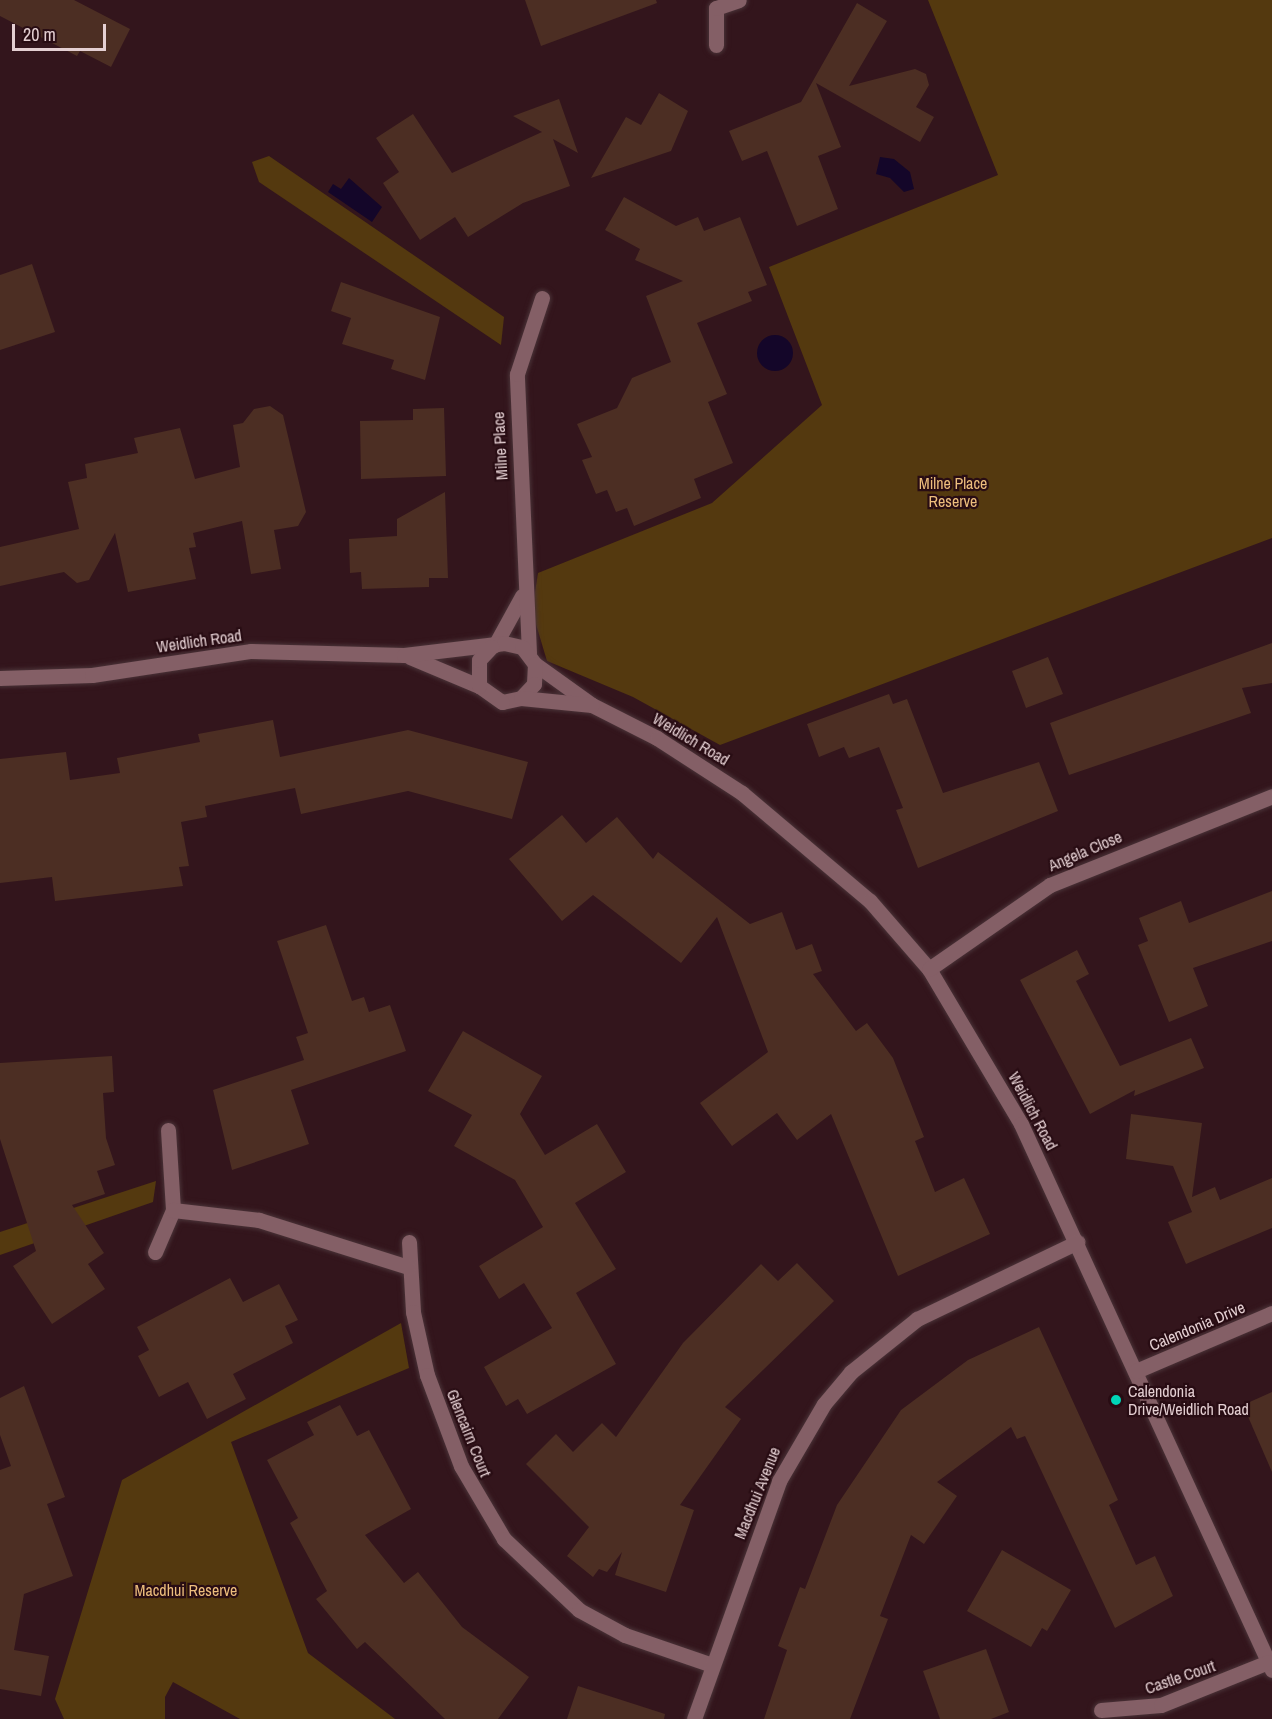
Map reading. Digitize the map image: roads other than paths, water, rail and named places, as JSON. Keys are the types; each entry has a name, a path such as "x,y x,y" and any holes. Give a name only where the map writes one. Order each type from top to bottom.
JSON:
{"street":[{"path":"716,45 711,4 739,0"},
{"name":"Milne Place","path":"532,658 522,596 517,374 542,298"},
{"path":"493,646 513,643 532,658 534,684 521,698 502,702 479,686 479,660 493,646 522,596"},
{"name":"Weidlich Road","path":"0,678 92,675 251,651 404,655 493,646"},
{"name":"Weidlich Road","path":"404,655 479,686"},
{"name":"Weidlich Road","path":"532,658 592,705 657,738 742,793 870,901 928,969 1021,1124 1078,1242 1270,1666"},
{"name":"Weidlich Road","path":"521,698 592,705"},
{"name":"Angela Close","path":"928,969 1050,885 1272,796"},
{"path":"155,1252 173,1210 168,1130"},
{"path":"173,1210 259,1220 408,1267"},
{"name":"Glencairn Court","path":"409,1242 408,1267 427,1375 461,1466 504,1539 579,1610 625,1635 712,1665"},
{"name":"Macdhui Avenue","path":"694,1719 779,1480 824,1404 851,1372 917,1319 1078,1242"},
{"name":"Calendonia Drive","path":"1136,1371 1272,1313"},
{"name":"Castle Court","path":"1101,1710 1161,1705 1270,1666"}],"place":[{"name":"Calendonia Drive/Weidlich Road","path":"1116,1400"}],"park label":[{"name":"Milne Place Reserve","path":"953,492"},
{"name":"Macdhui Reserve","path":"186,1590"}]}
